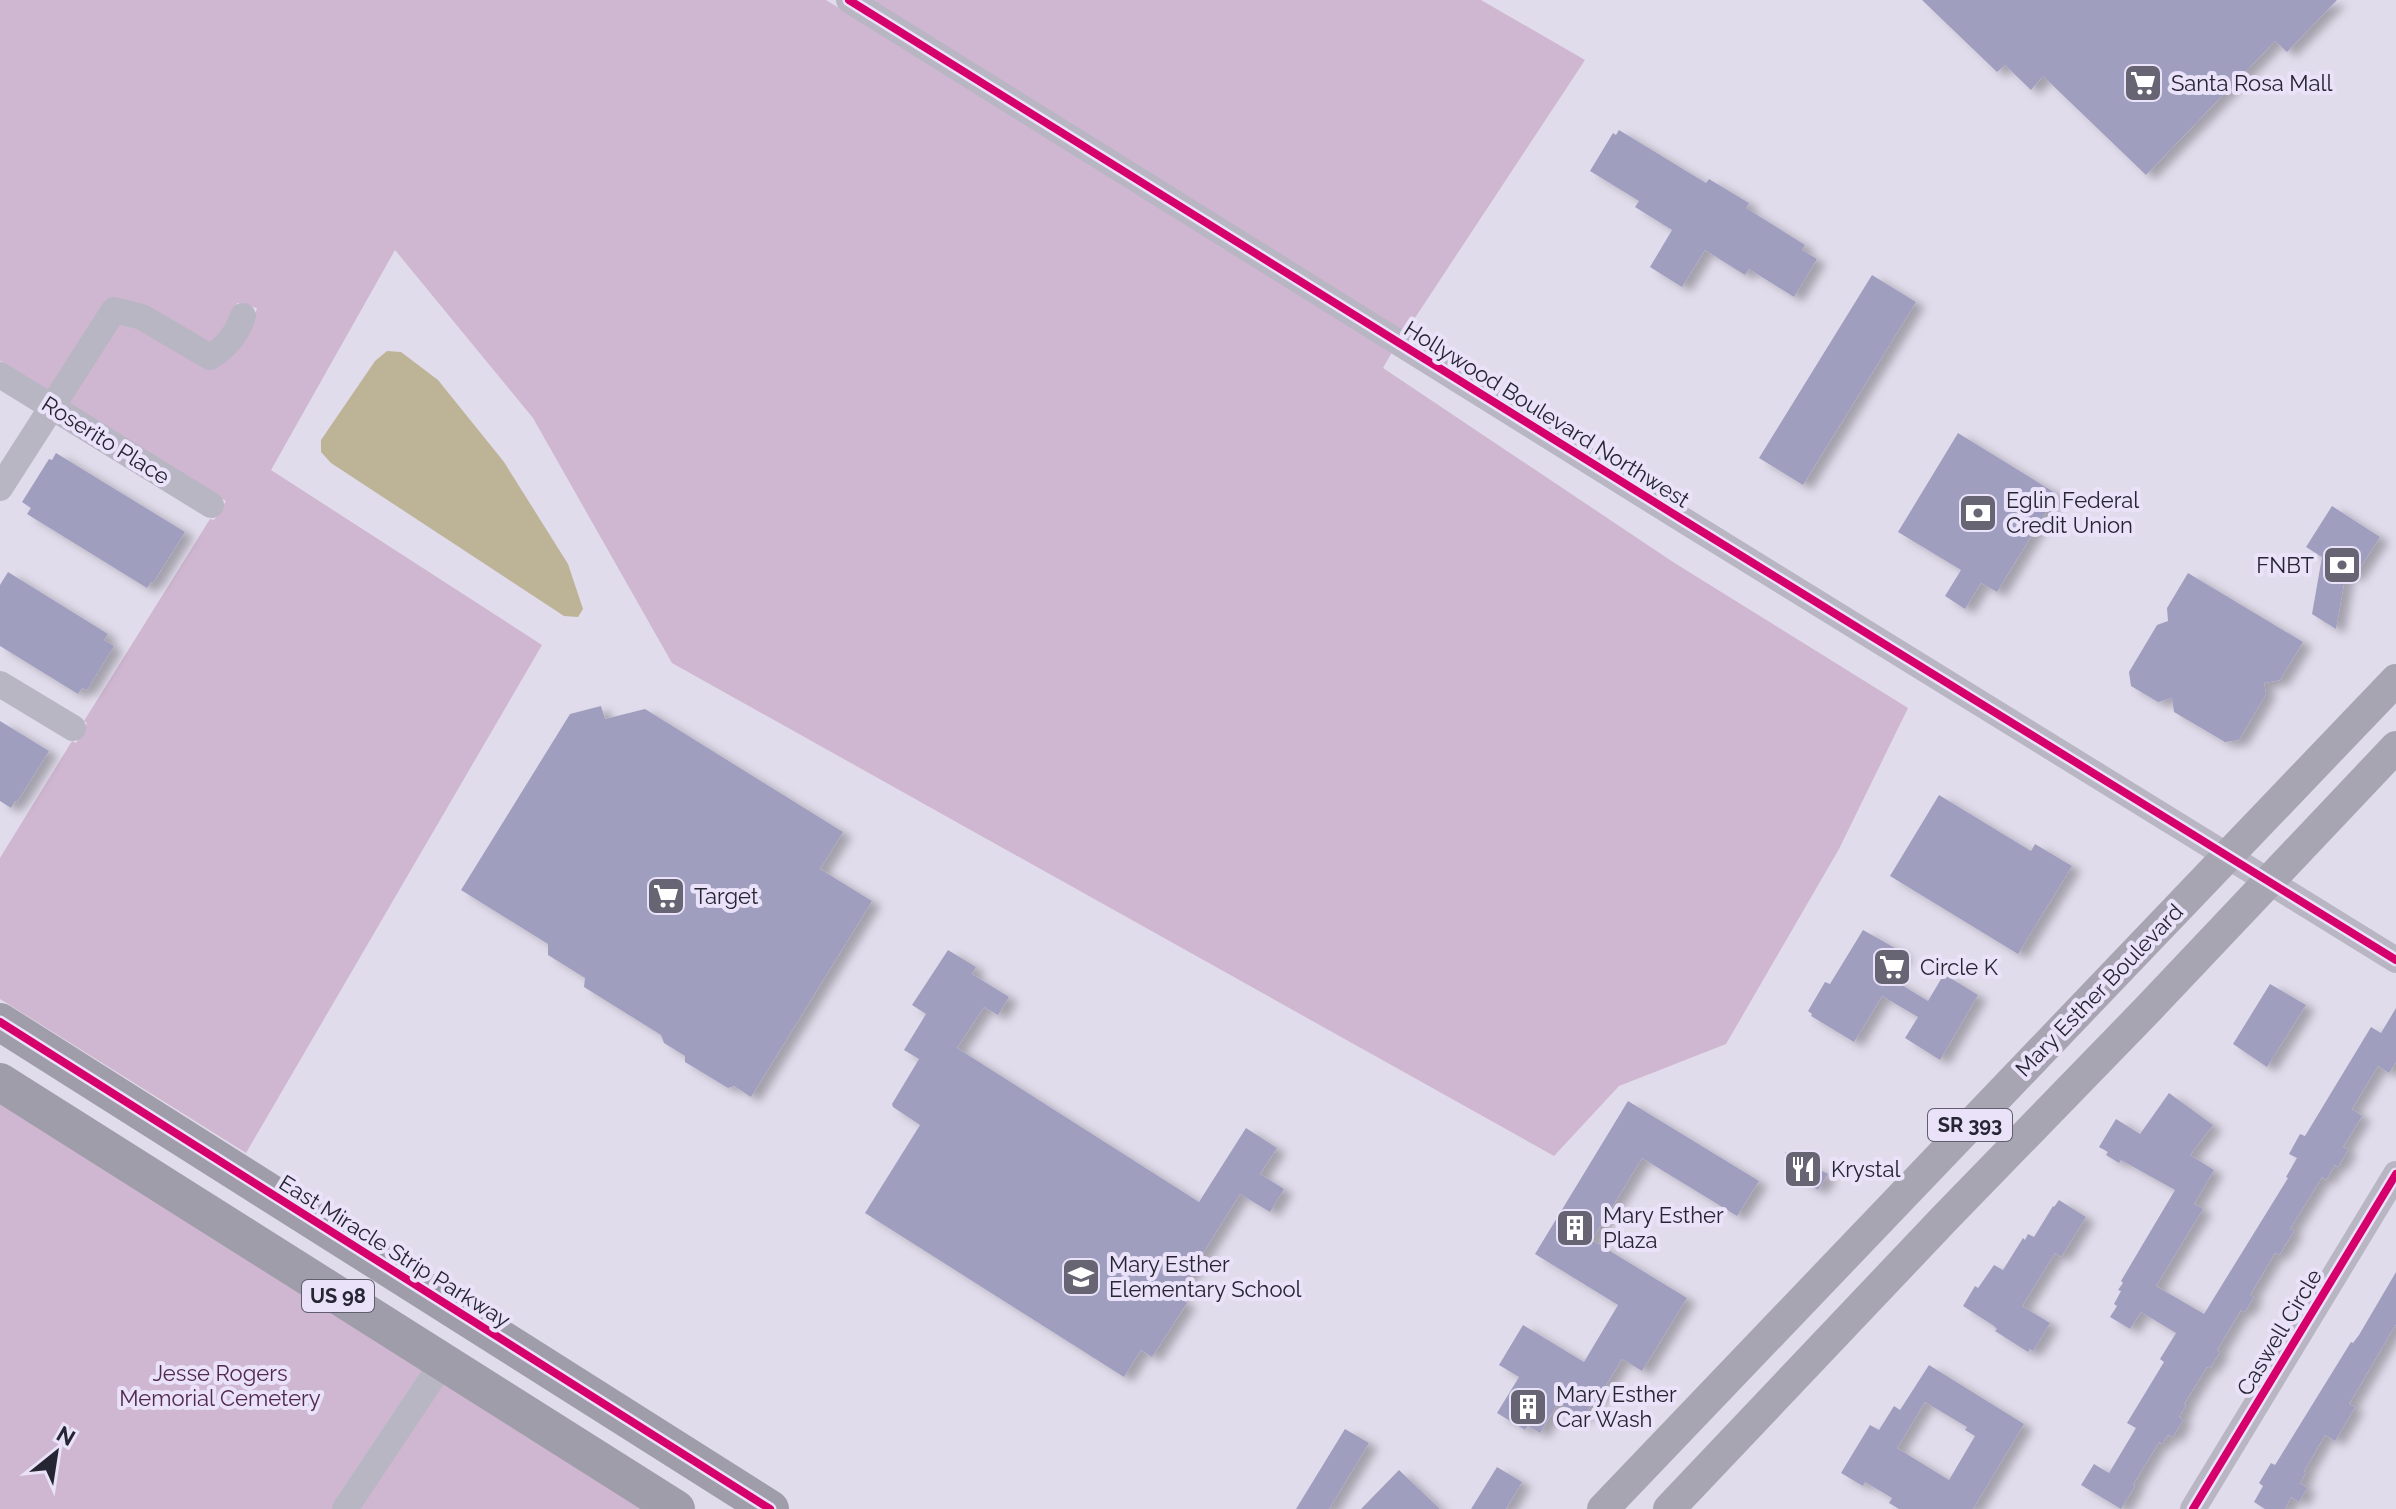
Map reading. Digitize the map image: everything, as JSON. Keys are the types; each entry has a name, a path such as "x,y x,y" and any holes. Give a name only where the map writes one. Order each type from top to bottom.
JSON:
{"highway":[{"name":"East Miracle Strip Parkway","path":"0,1022 770,1509"},
{"name":"US 98","path":"0,1082 676,1509"}],"main road":[{"name":"Mary Esther Boulevard","path":"1603,1509 2396,680"},
{"name":"SR 393","path":"1669,1509 2396,747"}],"street":[{"name":"Hollywood Boulevard Northwest","path":"849,0 2396,960"},
{"path":"0,488 114,310 142,317 210,357 224,349 243,316"},
{"name":"Roserito Place","path":"0,375 211,505"},
{"path":"0,684 73,728"},
{"name":"Caswell Circle","path":"2193,1509 2396,1174"},
{"path":"345,1509 443,1362"}],"green space":[{"path":"0,0 826,0 1392,352 1383,368 1673,562 1908,708 1839,849 1726,1044 1619,1086 1554,1156 672,663 533,418 395,250 271,470 542,645 246,1153 0,999 0,858 72,741 76,743 87,723 84,721 210,519 214,520 226,501 66,402 117,323 137,328 204,367 251,326 257,308 237,303 231,320 212,344 148,307 117,299 49,391 0,361"},
{"path":"871,0 1481,0 1585,60 1405,333"},
{"name":"Jesse Rogers Memorial Cemetery","path":"0,1104 425,1370 333,1509 0,1509"},
{"path":"443,1380 654,1509 358,1509"}],"shaded area":[{"path":"387,351 401,352 438,380 504,462 568,564 583,609 578,617 564,616 331,463 321,452 321,440 375,361"}],"building":[{"name":"Santa Rosa Mall","path":"1922,0 2337,0 2287,52 2275,41 2146,175 2043,76 2031,90 2005,65 1997,72"},
{"path":"1619,130 1706,183 1709,179 1749,203 1746,208 1805,245 1802,250 1817,259 1794,297 1749,269 1745,275 1705,250 1682,287 1650,267 1672,230 1635,207 1639,201 1590,171 1613,133 1616,135"},
{"path":"1872,275 1916,302 1803,485 1759,458"},
{"name":"Eglin Federal Credit Union","path":"1958,433 2057,494 1997,592 1981,583 1965,609 1945,596 1961,570 1898,532"},
{"path":"56,453 185,532 147,588 27,514 31,508 22,502"},
{"name":"FNBT","path":"2332,506 2380,537 2354,577 2346,572 2336,629 2312,614 2322,557 2306,547"},
{"path":"8,572 108,634 104,640 114,646 87,690 82,688 78,694 0,646 0,585"},
{"path":"2188,573 2303,642 2280,680 2264,683 2266,694 2239,740 2225,742 2174,712 2172,698 2158,702 2131,686 2129,672 2157,625 2168,621 2167,608"},
{"name":"Target","path":"601,706 605,719 645,709 843,832 820,869 872,901 751,1097 734,1086 728,1088 685,1062 685,1056 664,1043 661,1035 584,987 585,978 548,955 548,944 461,890 570,714"},
{"path":"0,721 49,751 11,808 0,801"},
{"path":"1939,795 2031,851 2035,844 2072,866 2018,954 1890,876"},
{"path":"1863,930 1904,953 1889,977 1928,1001 1944,974 1978,995 1940,1060 1905,1038 1918,1017 1882,996 1854,1042 1811,1016 1808,1011 1825,982 1830,984"},
{"path":"948,950 976,967 972,974 1009,997 998,1015 984,1007 957,1048 1199,1202 1246,1128 1277,1148 1260,1174 1284,1189 1270,1212 1240,1194 1176,1296 1187,1303 1152,1357 1141,1350 1124,1377 865,1213 920,1125 892,1104 919,1059 904,1050 926,1014 912,1005"},
{"path":"2270,984 2306,1005 2267,1067 2233,1044"},
{"path":"2396,1008 2396,1062 2389,1073 2378,1066 2352,1109 2362,1116 2343,1147 2348,1150 2326,1180 2322,1177 2290,1229 2294,1231 2279,1255 2275,1253 2250,1295 2254,1297 2245,1312 2241,1310 2217,1350 2220,1352 2184,1404 2179,1417 2183,1420 2173,1437 2168,1435 2162,1444 2159,1442 2121,1509 2081,1485 2094,1464 2109,1473 2136,1428 2127,1423 2164,1362 2160,1359 2176,1333 2141,1312 2130,1329 2110,1317 2117,1306 2114,1304 2121,1291 2118,1290 2123,1283 2121,1281 2175,1190 2121,1160 2119,1163 2099,1147 2116,1119 2140,1134 2169,1093 2213,1125 2190,1155 2214,1170 2194,1204 2203,1209 2156,1286 2204,1314 2288,1178 2297,1158 2289,1154 2300,1134 2305,1136 2371,1027 2381,1033"},
{"name":"Mary Esther Plaza","path":"1628,1101 1759,1181 1737,1216 1642,1158 1592,1240 1687,1298 1642,1371 1622,1359 1583,1418 1558,1403 1540,1433 1528,1426 1525,1430 1497,1413 1519,1377 1499,1365 1523,1325 1584,1362 1618,1305 1535,1254"},
{"path":"1785,1152 1828,1174 1818,1190 1802,1181"},
{"path":"2059,1200 2086,1217 2061,1257 2055,1253 2022,1306 2050,1323 2033,1351 2030,1349 2028,1352 1963,1306 1975,1286 1978,1288 1994,1265 2003,1270 2023,1238 2025,1240 2028,1234 2034,1237"},
{"path":"2396,1272 2396,1324 2349,1404 2355,1407 2335,1441 2325,1435 2304,1471 2300,1483 2307,1488 2299,1502 2291,1497 2285,1509 2265,1509 2254,1502 2263,1486 2259,1483 2271,1463 2275,1465"},
{"path":"1929,1365 2024,1424 1973,1509 1899,1509 1889,1503 1892,1498 1865,1482 1863,1486 1841,1473 1870,1425 1879,1430 1894,1406 1900,1410","holes":["1925,1402 1967,1427 1965,1430 1975,1436 1949,1480 1897,1448"]},
{"path":"1345,1429 1369,1443 1329,1509 1296,1509"},
{"path":"1497,1467 1522,1482 1506,1509 1471,1509"},
{"path":"1399,1470 1440,1509 1361,1509"}],"cycle path":[{"path":"849,0 2396,960"},
{"path":"0,1022 770,1509"},
{"path":"2193,1509 2396,1174"}],"place":[{"name":"Santa Rosa Mall","path":"2143,83"},
{"name":"Eglin Federal Credit Union","path":"1978,513"},
{"name":"FNBT","path":"2342,565"},
{"name":"Target","path":"666,896"},
{"name":"Circle K","path":"1892,967"},
{"name":"Krystal","path":"1803,1169"},
{"name":"Mary Esther Plaza","path":"1575,1228"},
{"name":"Mary Esther Elementary School","path":"1081,1277"},
{"name":"Mary Esther Car Wash","path":"1528,1407"}]}
